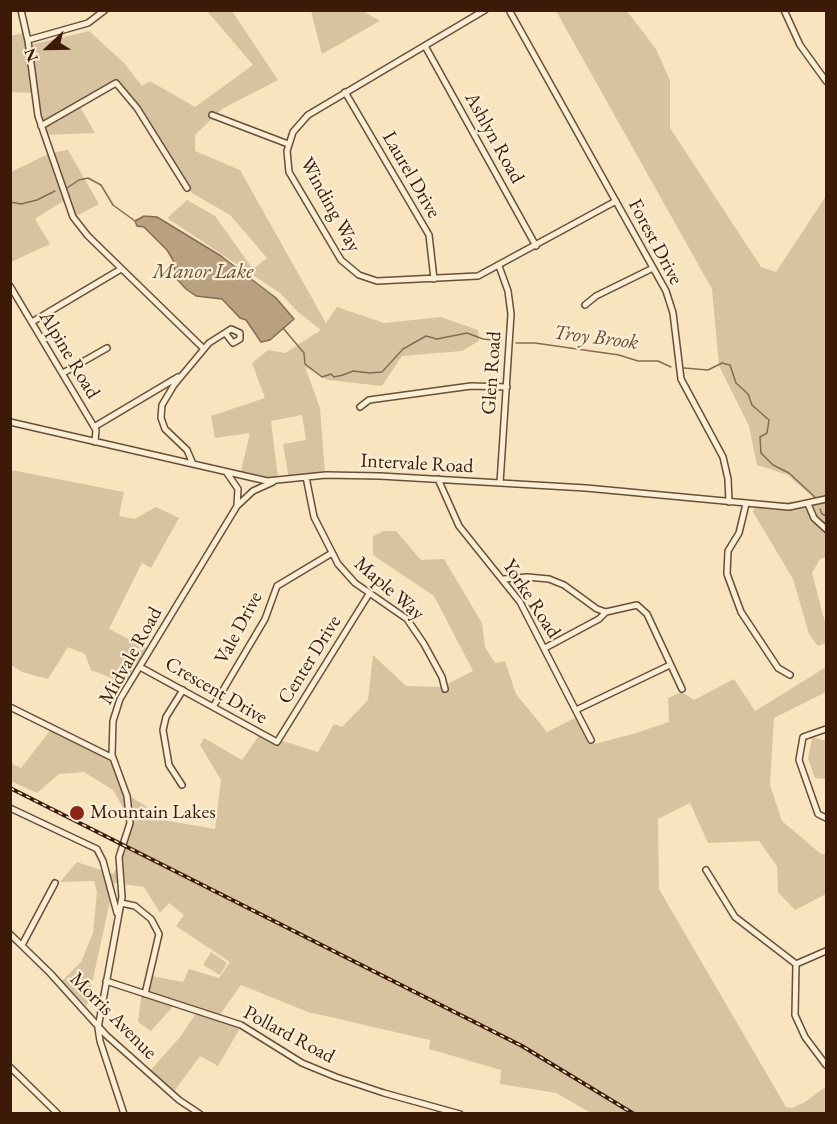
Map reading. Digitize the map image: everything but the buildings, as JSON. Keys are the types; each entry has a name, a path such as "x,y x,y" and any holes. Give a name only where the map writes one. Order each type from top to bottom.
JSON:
{"street":[{"path":"21,10 42,129 73,217 79,227 204,349"},
{"path":"28,40 88,23 105,10"},
{"name":"Winding Way","path":"485,10 302,120 288,144 286,157 291,176 346,267 373,280 478,276 616,201"},
{"name":"Forest Drive","path":"509,10 666,291 673,312 682,383 723,456 728,479 729,502"},
{"path":"784,10 800,45 826,81"},
{"name":"Ashlyn Road","path":"425,46 536,246"},
{"path":"42,129 116,83 137,108 187,188"},
{"name":"Laurel Drive","path":"345,93 429,235 434,279"},
{"path":"212,115 288,144"},
{"name":"Glen Road","path":"499,266 508,291 511,314 500,483"},
{"path":"585,305 596,296 653,268"},
{"path":"32,322 121,269"},
{"name":"Alpine Road","path":"10,286 94,426 95,442"},
{"path":"194,464 187,450 169,435 161,418 164,400 209,343 226,334"},
{"path":"63,374 107,348"},
{"path":"94,426 182,375"},
{"path":"360,407 369,400 471,386 507,387"},
{"name":"Intervale Road","path":"10,422 254,479 282,481 333,475 438,479 789,507 826,499"},
{"path":"224,471 232,477 238,489 237,506"},
{"name":"Maple Way","path":"306,477 314,517 332,553 346,574 369,594 407,619 442,677 445,689"},
{"name":"Yorke Road","path":"438,479 459,526 504,579 545,648 591,740"},
{"name":"Midvale Road","path":"124,1113 100,1041 98,1027 121,903 119,857 129,830 130,815 128,796 113,758 111,732 114,713 237,506 260,487 282,481"},
{"path":"746,504 739,533 728,551 727,574 741,612 778,668 790,675"},
{"path":"808,504 814,518 826,529"},
{"name":"Vale Drive","path":"213,707 266,619 277,586 332,553"},
{"path":"504,579 527,577 549,579 564,585 597,609 606,612"},
{"name":"Center Drive","path":"277,742 369,594"},
{"path":"545,648 599,619 606,612 635,605 641,607 647,614 682,689"},
{"path":"576,710 670,665"},
{"name":"Crescent Drive","path":"140,667 277,742"},
{"path":"182,785 169,765 164,730 166,717 183,690"},
{"path":"10,707 113,758"},
{"path":"826,729 803,737 798,760 818,814 826,818"},
{"path":"10,808 91,845 99,852 118,915"},
{"path":"706,870 735,917 796,964"},
{"path":"22,945 55,883"},
{"path":"121,903 135,906 151,919 159,934 145,994"},
{"name":"Morris Avenue","path":"10,934 98,1027 179,1100 200,1113"},
{"path":"796,964 826,951"},
{"path":"796,964 795,1015 805,1037 826,1065"},
{"name":"Pollard Road","path":"106,981 241,1025 302,1063 336,1077 377,1091 460,1113"},
{"path":"10,1067 58,1113"}],"shaded area":[{"path":"207,11 232,11 278,80 222,109 195,135 195,151 240,170 326,323 337,307 384,323 441,317 478,330 479,341 462,351 402,356 382,386 328,380 305,367 320,408 325,474 289,479 283,444 306,440 302,415 271,421 278,478 240,475 250,433 215,438 211,416 265,398 252,363 268,350 285,353 321,330 298,312 280,293 167,218 187,200 215,216 253,269 267,258 230,215 192,193 119,85 79,105 95,133 45,135 34,91 32,93 11,92 11,36 26,32 30,45 89,31 124,63 142,86 150,81 195,107 253,65"},
{"path":"311,11 363,11 380,21 322,54"},
{"path":"556,11 627,11 656,49 670,80 670,128 761,267 776,272 826,196 826,557 820,559 812,573 826,626 826,643 818,646 809,634 793,579 753,512 755,504 816,500 788,475 757,465 749,426 719,366 712,289"},
{"path":"68,150 99,204 72,218 63,201 35,219 50,244 11,262 11,172 50,153"},
{"path":"11,470 124,492 119,516 134,519 156,507 179,518 151,568 142,563 109,629 150,650 127,684 91,670 85,654 68,647 48,679 22,672 11,665"},
{"path":"384,531 396,531 421,560 444,559 482,623 485,647 495,663 505,661 516,694 547,732 579,716 594,744 633,734 669,722 668,698 682,692 694,700 734,679 755,711 826,667 826,692 774,718 770,785 782,821 821,854 826,854 826,894 795,910 778,892 777,866 759,841 708,843 690,803 658,819 659,889 786,1107 792,1108 805,1102 825,1087 826,1113 591,1113 556,1093 500,1084 501,1070 429,1049 430,1040 308,1012 241,985 219,1016 242,1025 218,1066 200,1056 173,1093 148,1073 181,1036 198,1010 176,1003 151,1031 138,1022 142,991 148,993 152,976 183,982 189,969 219,978 230,962 176,926 184,915 169,903 160,913 144,887 114,883 87,1006 61,982 81,962 93,933 97,892 94,881 60,882 77,862 113,874 126,850 126,813 113,790 84,772 59,774 37,793 11,781 10,763 21,768 53,727 112,756 128,795 169,821 215,829 221,780 200,745 204,738 242,760 260,734 318,752 334,724 342,727 368,700 373,655 406,686 442,687 473,671 434,596 373,555 373,536"},
{"path":"812,737 826,741 826,779 815,778 808,759"},
{"path":"211,952 227,963 220,975 203,965"}],"water":[{"name":"Manor Lake","path":"144,216 157,217 221,256 276,298 294,319 270,340 261,342 246,320 240,318 222,299 196,296 186,289 176,278 173,260 167,250 144,227 137,226 135,221"}],"waterway":[{"name":"Troy Brook","path":"67,188 79,180 88,178 101,185 113,205 135,221"},
{"name":"Troy Brook","path":"10,202 21,204 37,200 55,191"},
{"name":"Troy Brook","path":"283,328 304,353 305,364 322,377 331,374 334,377 353,371 382,372 403,349 426,336 437,339 467,333 483,339 501,341"},
{"name":"Troy Brook","path":"516,343 535,343 619,355 638,361 658,361 671,367"},
{"name":"Troy Brook","path":"684,368 708,370 722,363 730,365 736,383 748,394 752,405 769,420 767,433 760,437 761,453 773,465 789,473 816,498"},
{"name":"Troy Brook","path":"820,509 826,516"}],"railway":[{"path":"10,788 522,1046 634,1114"}],"place":[{"name":"Mountain Lakes","path":"77,813"}]}
